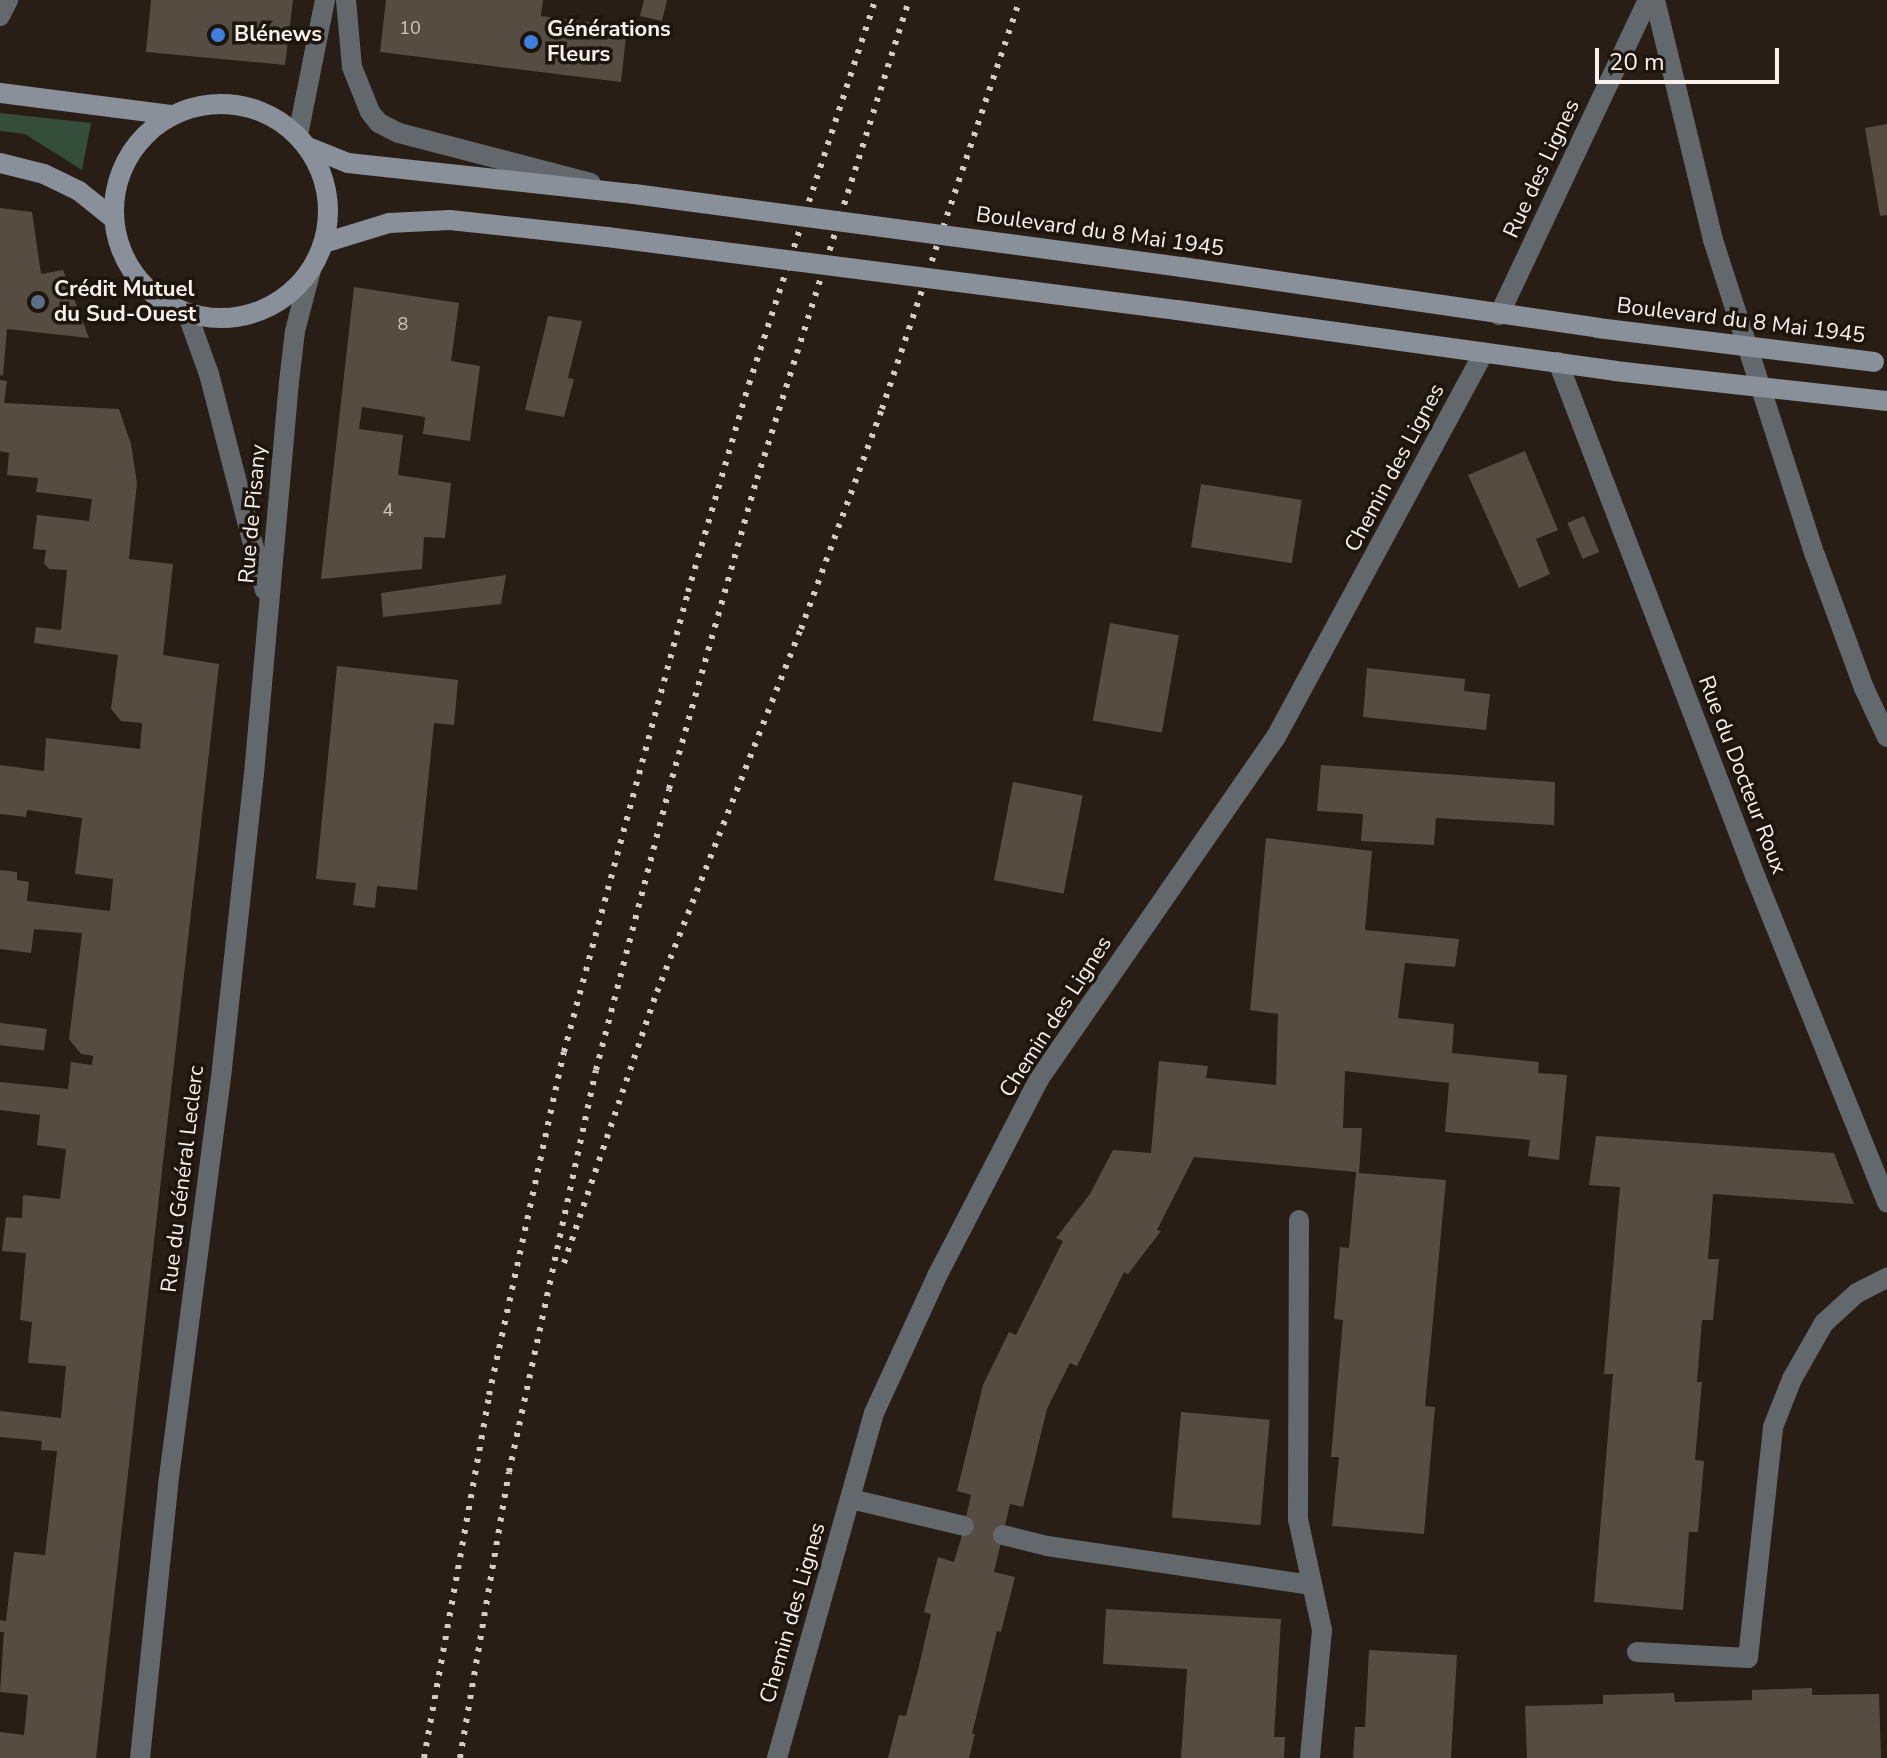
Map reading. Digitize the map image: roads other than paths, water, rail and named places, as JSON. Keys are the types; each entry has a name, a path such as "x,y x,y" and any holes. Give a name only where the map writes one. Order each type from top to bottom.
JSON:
{"main road":[{"path":"0,93 171,115"},
{"path":"224,103 264,113 303,141 324,176 329,210 324,243 311,270 289,296 259,311 223,319 187,313 158,299 136,277 121,250 114,219 116,188 127,159 145,134 171,115 196,106 224,103"},
{"name":"Boulevard du 8 Mai 1945","path":"303,141 348,163 634,194 1182,267 1499,315 1880,362"},
{"path":"0,163 44,174 79,191 114,219"},
{"path":"324,243 389,223 450,220 607,237 1177,310 1615,371 1887,401"}],"street":[{"path":"0,16 8,0"},
{"path":"303,141 325,0"},
{"path":"346,0 352,67 370,112 379,123 399,133 634,194"},
{"name":"Rue des Lignes","path":"1499,315 1648,0"},
{"path":"1655,0 1713,240 1815,555 1887,737"},
{"name":"Rue de Pisany","path":"269,606 292,356 311,270"},
{"name":"Rue de Pisany","path":"187,313 209,374 269,606"},
{"name":"Chemin des Lignes","path":"777,1758 874,1413 937,1276 1039,1079 1276,737 1484,353"},
{"name":"Rue du Docteur Roux","path":"1558,362 1750,863 1887,1203"},
{"name":"Rue du Général Leclerc","path":"140,1758 170,1469 222,1068 269,606"},
{"path":"1299,1220 1298,1519 1322,1630 1310,1758"},
{"path":"1637,1652 1748,1658 1773,1427 1792,1379 1824,1323 1857,1293 1887,1278"},
{"path":"851,1499 964,1526"},
{"path":"1003,1535 1047,1546 1312,1585"}],"railway":[{"path":"424,1758 489,1395 564,1052 688,592 749,384 875,0"},
{"path":"460,1758 509,1472 596,1070 669,789 757,479 909,0"},
{"path":"564,1263 657,992 801,629 882,409 1020,0"}],"place":[{"name":"Blénews","path":"218,35"},
{"name":"Générations Fleurs","path":"531,42"},
{"name":"Crédit Mutuel du Sud-Ouest","path":"38,302"}]}
